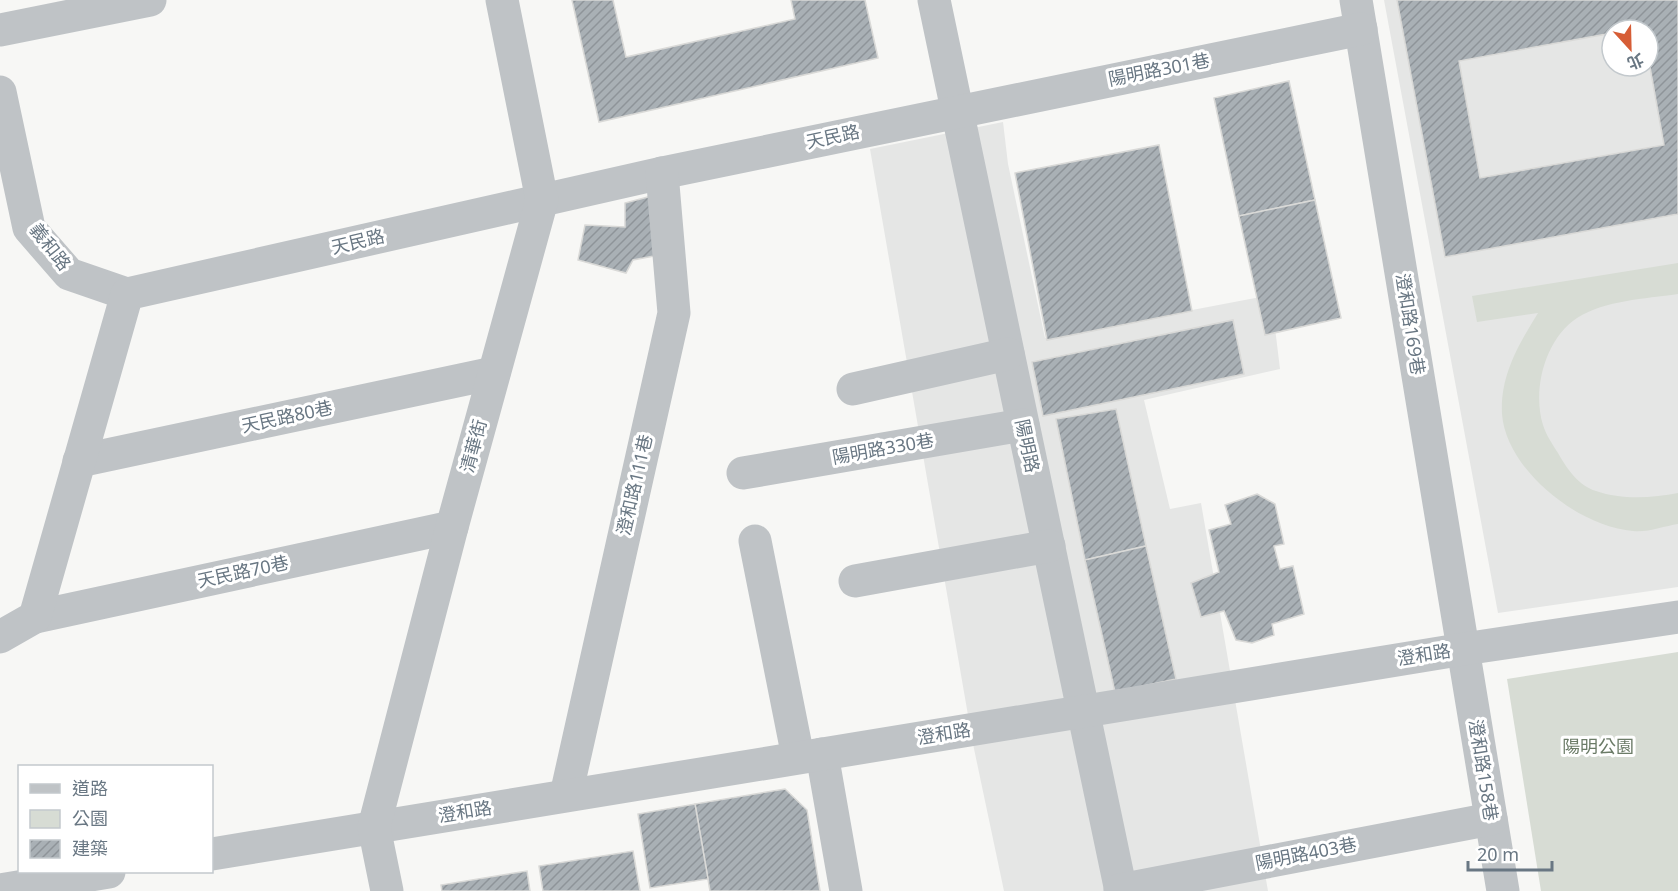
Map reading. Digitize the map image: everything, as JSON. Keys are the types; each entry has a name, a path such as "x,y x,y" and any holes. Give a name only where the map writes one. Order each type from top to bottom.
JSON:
{"street":[{"path":"0,30 150,0"},
{"name":"清華街","path":"387,891 374,827 452,527 542,200 502,0"},
{"name":"陽明路","path":"934,0 1120,890"},
{"name":"陽明路301巷","path":"957,111 1359,14"},
{"name":"澄和路169巷","path":"1359,14 1464,649"},
{"name":"義和路","path":"0,92 30,228 69,274 127,294"},
{"name":"天民路","path":"127,294 662,173 957,111"},
{"name":"澄和路111巷","path":"566,795 674,313 662,173"},
{"path":"0,636 35,617 127,294"},
{"path":"853,389 1008,354"},
{"name":"天民路80巷","path":"79,461 494,373"},
{"name":"陽明路330巷","path":"743,472 1023,425"},
{"name":"天民路70巷","path":"35,617 452,527"},
{"path":"756,541 846,891"},
{"path":"855,580 1048,546"},
{"name":"澄和路","path":"213,854 1464,649 1678,617"},
{"name":"澄和路158巷","path":"1464,649 1503,891"},
{"name":"陽明路403巷","path":"1120,890 1491,819"},
{"path":"0,890 103,873"},
{"path":"117,873 121,891"}],"shaded area":[{"path":"1384,0 1678,0 1678,587 1498,613"},
{"path":"1003,122 1008,164 1045,338 1271,295 1280,369 1144,400 1170,509 1201,503 1268,891 1004,891 973,744 870,149"}],"green space":[{"path":"1678,263 1678,294 1600,307 1577,318 1566,327 1549,352 1540,381 1540,411 1543,425 1569,471 1579,481 1590,489 1616,496 1647,497 1678,493 1678,524 1638,531 1612,527 1590,519 1549,492 1531,475 1507,435 1502,414 1504,386 1512,360 1538,313 1477,322 1472,296"},
{"name":"陽明公園","path":"1678,652 1678,891 1541,891 1507,679"}],"building":[{"path":"572,0 613,0 626,57 795,19 791,0 865,0 878,58 599,122"},
{"path":"1397,0 1678,0 1678,214 1445,257","holes":["1600,18 1660,18 1660,78 1652,78 1664,145 1480,178 1459,61 1600,35"]},
{"path":"1289,81 1315,200 1239,216 1214,98"},
{"path":"1159,145 1192,311 1047,340 1015,173"},
{"path":"663,193 675,252 633,260 626,273 578,260 585,225 625,227 625,203"},
{"path":"1315,200 1341,318 1265,335 1239,216"},
{"path":"1233,320 1244,374 1043,416 1032,362"},
{"path":"1116,409 1146,546 1085,560 1056,419"},
{"path":"1257,494 1275,504 1284,544 1274,546 1280,569 1293,566 1304,614 1272,624 1274,635 1252,643 1236,640 1224,611 1201,617 1191,583 1219,572 1209,530 1231,524 1225,505"},
{"path":"1146,546 1176,679 1115,692 1085,560"},
{"path":"785,789 807,810 820,891 710,891 695,804"},
{"path":"695,804 708,879 650,888 638,814"},
{"path":"633,851 640,891 543,891 539,866"},
{"path":"527,871 530,891 442,891 441,885"}]}
